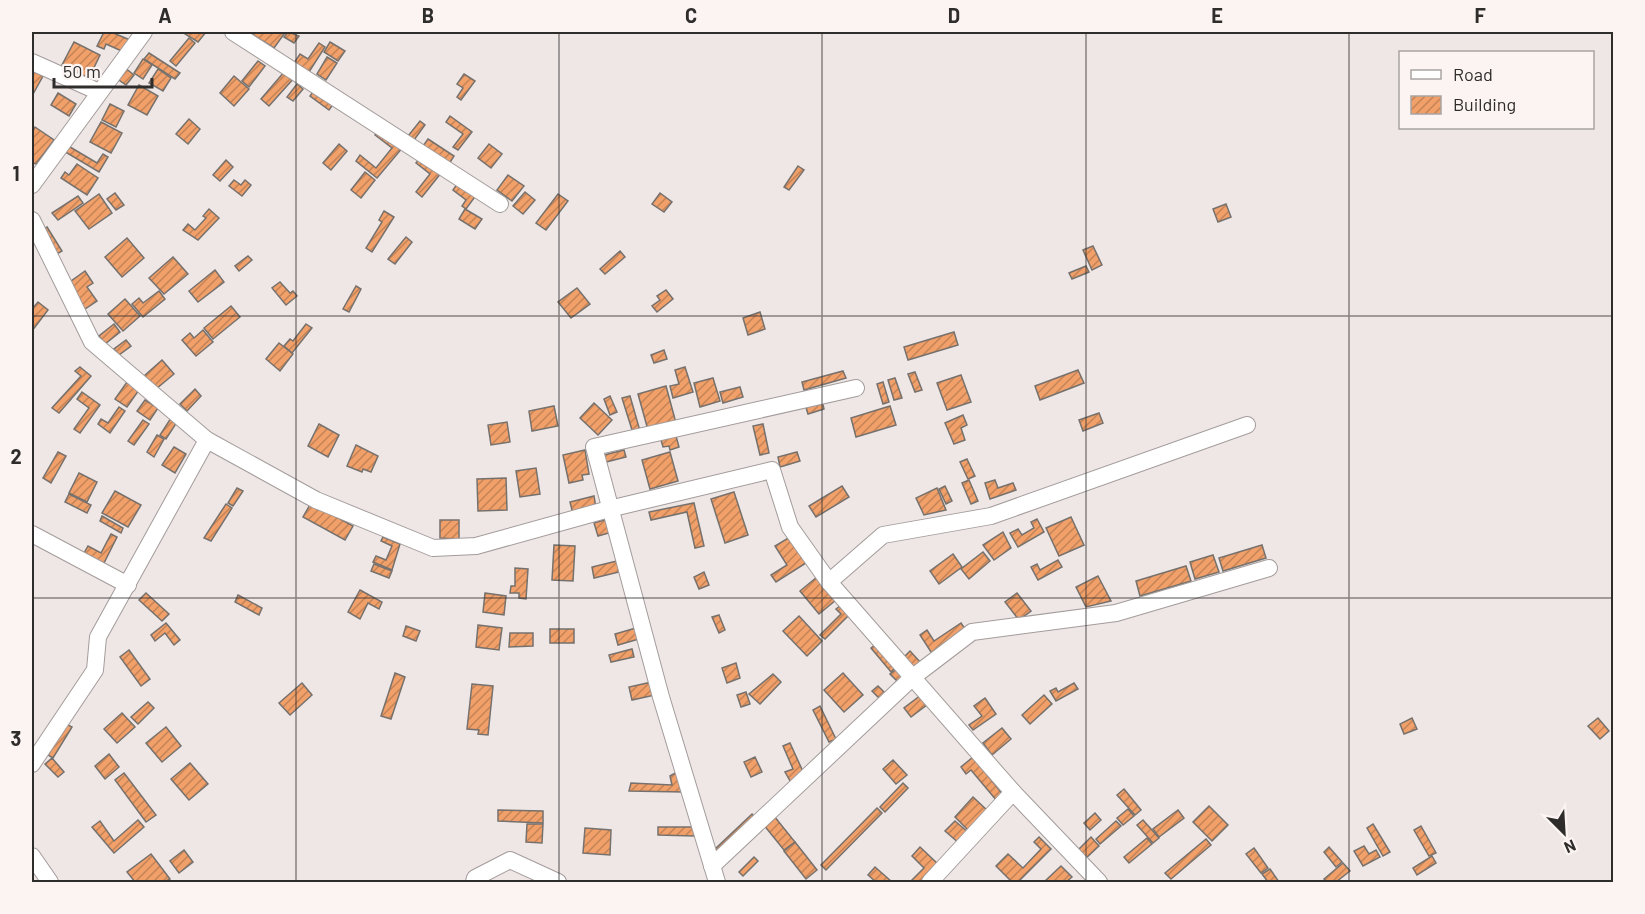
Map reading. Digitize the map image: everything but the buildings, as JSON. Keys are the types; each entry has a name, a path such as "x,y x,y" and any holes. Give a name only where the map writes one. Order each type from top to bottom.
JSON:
{"street":[{"path":"32,185 144,32"},
{"path":"233,32 500,204"},
{"path":"32,62 99,93"},
{"path":"32,220 92,342 207,440 316,500 433,548 476,546 609,509 772,470 790,528 829,582 1013,792 1099,882"},
{"path":"856,388 594,447 661,697 714,874 913,677 972,632 1116,614 1269,568"},
{"path":"829,582 883,535 992,516 1247,425"},
{"path":"32,764 95,670 98,637 207,440"},
{"path":"32,534 128,585"},
{"path":"930,882 1013,792"},
{"path":"32,856 50,882"},
{"path":"474,882 475,878 510,860 558,882"}]}
